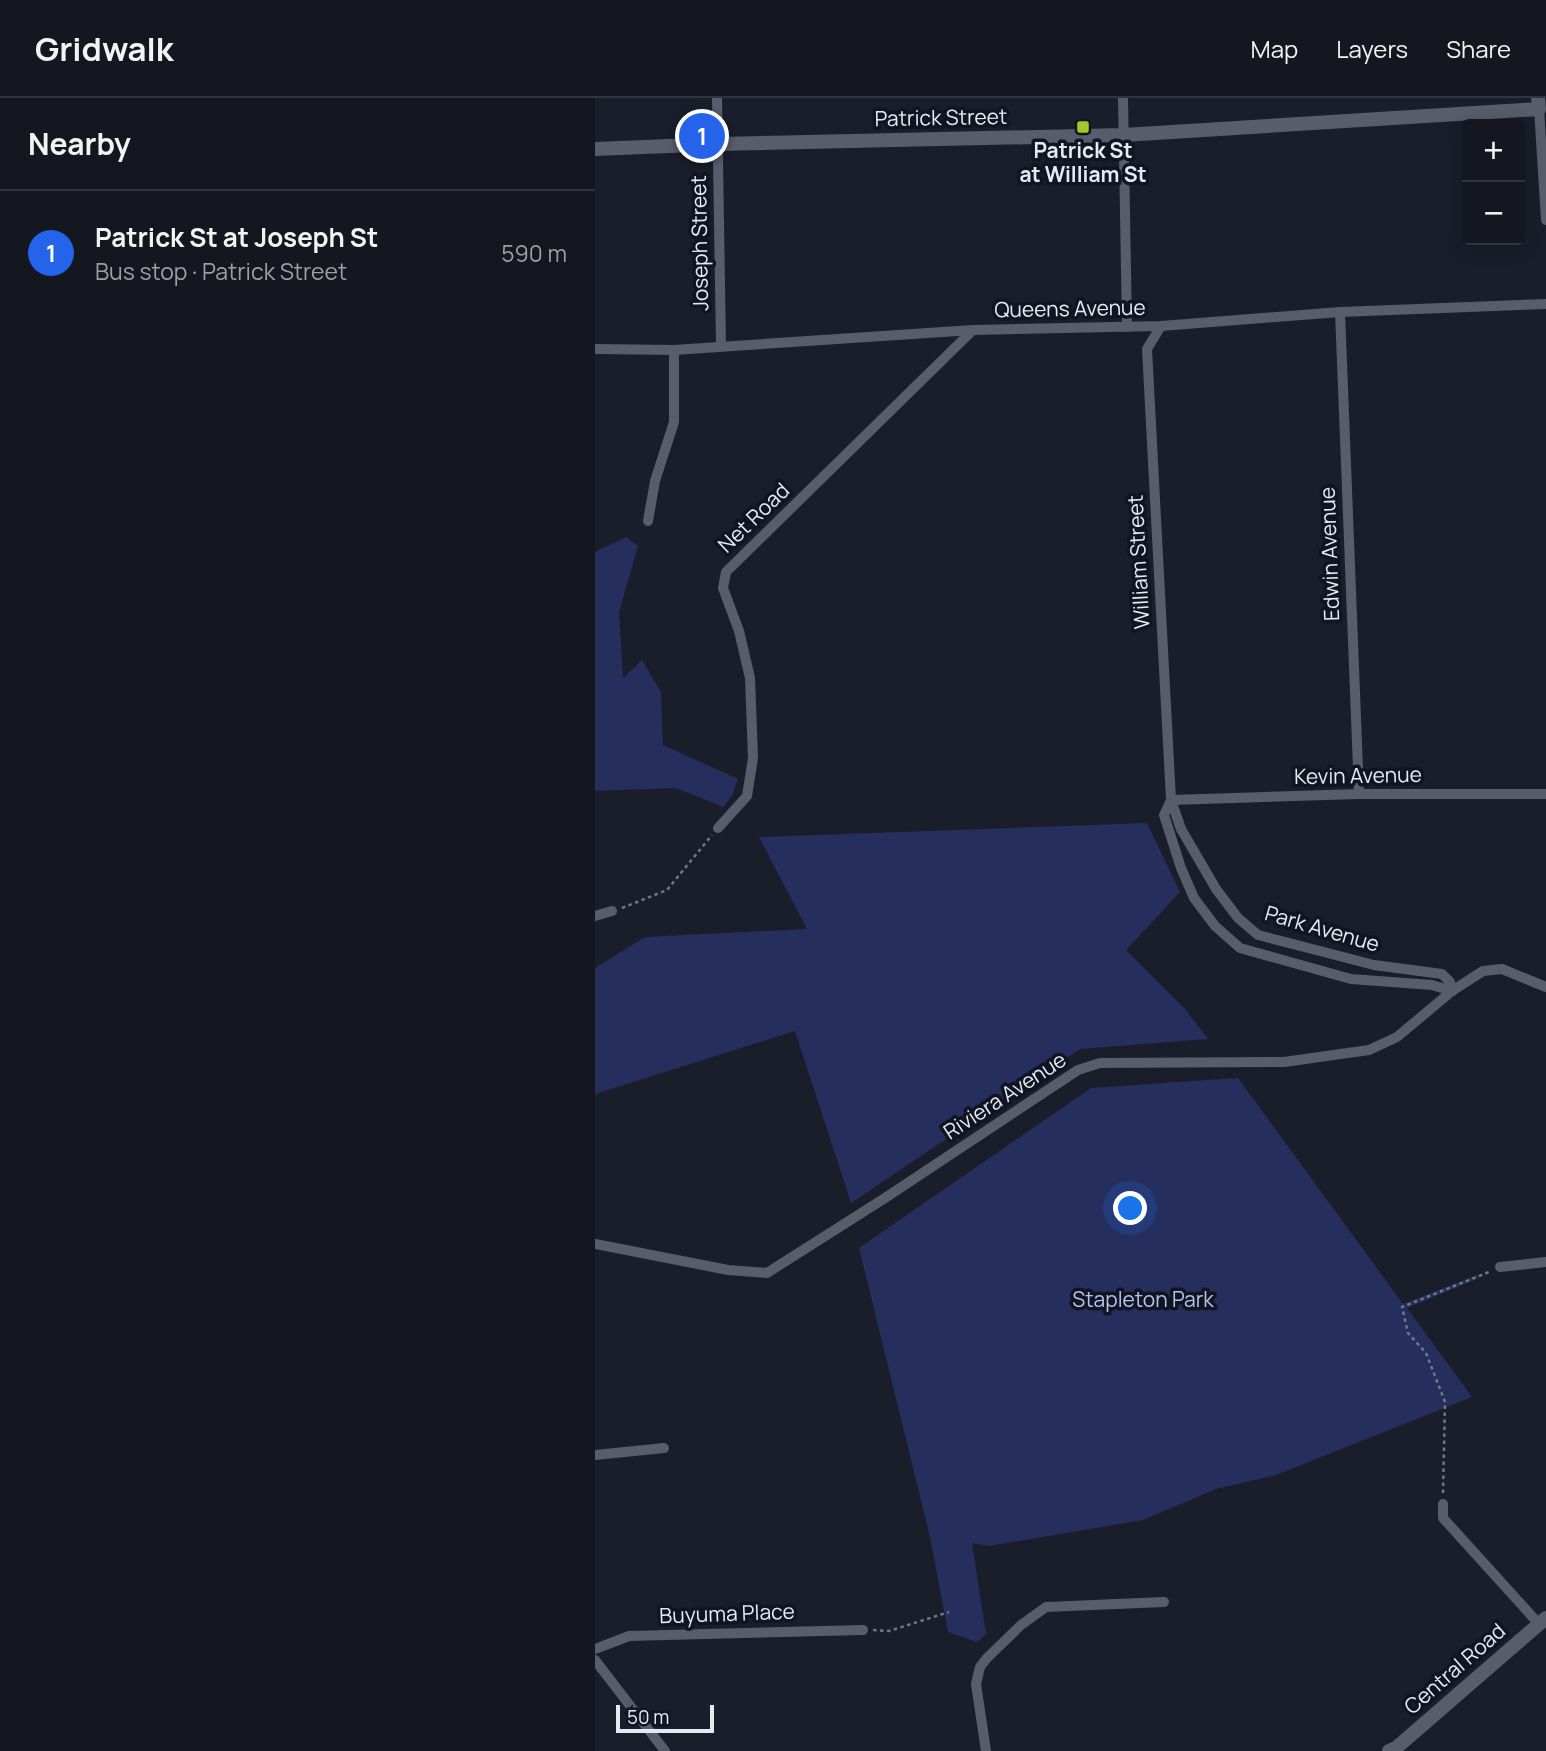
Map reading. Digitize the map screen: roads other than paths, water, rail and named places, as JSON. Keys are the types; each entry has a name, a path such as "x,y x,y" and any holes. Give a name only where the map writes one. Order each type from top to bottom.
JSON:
{"street":[{"name":"Joseph Street","path":"717,98 721,346"},
{"path":"1123,98 1127,327"},
{"name":"Patrick Street","path":"595,149 1124,135 1538,104"},
{"path":"1538,104 1546,220"},
{"name":"Queens Avenue","path":"595,349 674,350 973,330 1161,326 1340,312 1546,304"},
{"name":"Edwin Avenue","path":"1340,312 1359,794"},
{"name":"William Street","path":"1161,326 1147,349 1171,800"},
{"name":"Net Road","path":"717,828 747,796 753,758 750,678 739,631 723,588 726,572 973,330"},
{"path":"648,521 655,481 674,422 674,350"},
{"name":"Kevin Avenue","path":"1171,800 1359,794 1546,794"},
{"name":"Park Avenue","path":"1171,800 1181,829 1216,889 1238,918 1258,935 1374,965 1443,974 1450,982 1452,990 1431,985 1351,979 1240,948 1215,926 1194,898 1164,815 1171,800"},
{"path":"595,916 612,911"},
{"path":"1452,990 1483,971 1502,970 1546,987"},
{"name":"Riviera Avenue","path":"595,1244 728,1270 767,1273 1078,1070 1100,1063 1284,1062 1369,1050 1397,1037 1452,990"},
{"path":"1500,1267 1546,1262"},
{"path":"595,1455 664,1448"},
{"path":"1443,1504 1443,1518 1542,1621"},
{"path":"986,1751 976,1684 977,1674 987,1658 1021,1625 1046,1607 1164,1601"},
{"name":"Central Road","path":"1389,1751 1396,1748 1542,1621"},
{"name":"Buyuma Place","path":"595,1649 629,1636 863,1630"},
{"path":"595,1660 665,1751"}],"place":[{"name":"Patrick St at William St","path":"1083,127"},
{"name":"Patrick St at Joseph St","path":"702,136"}],"park label":[{"name":"Stapleton Park","path":"1143,1300"}]}
